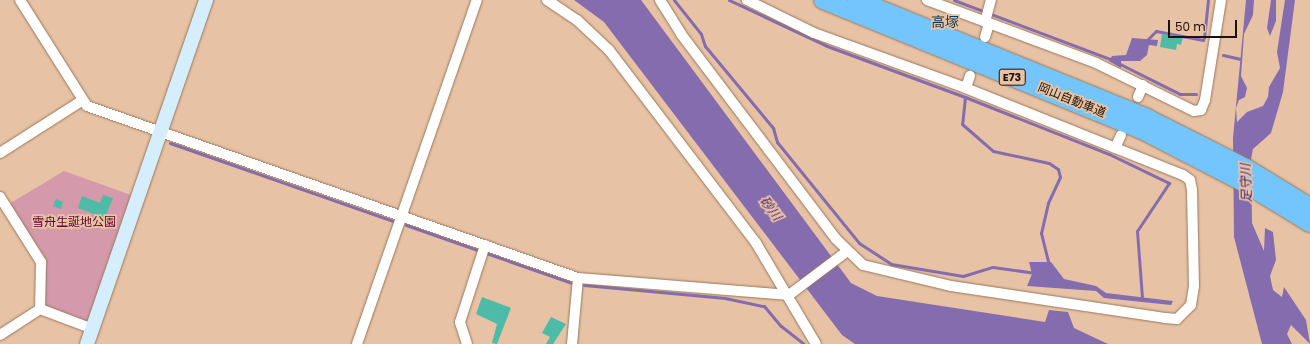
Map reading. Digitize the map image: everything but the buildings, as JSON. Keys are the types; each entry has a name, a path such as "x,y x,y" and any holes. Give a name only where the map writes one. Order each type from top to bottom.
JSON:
{"highway":[{"name":"岡山自動車道","path":"823,0 1200,151 1310,223"},
{"name":"岡山自動車道","path":"857,0 1066,83 1310,207"}],"street":[{"path":"20,0 87,106 401,216 483,250 578,278 791,293 844,254"},
{"path":"87,344 206,0"},
{"path":"357,344 477,0"},
{"path":"547,0 576,20 610,50 756,242 791,293 816,344"},
{"path":"660,0 681,34 844,254 877,271 951,286 1177,319 1185,314 1194,297 1190,180 966,88 814,33 768,5 747,0"},
{"path":"927,0 988,14 1143,85 1188,110 1201,110 1221,0"},
{"path":"985,37 988,14"},
{"path":"966,88 970,76"},
{"path":"1138,97 1143,85"},
{"path":"0,153 83,100"},
{"path":"1115,148 1121,135"},
{"path":"0,197 41,262 40,309"},
{"path":"467,344 460,322 483,250"},
{"path":"572,344 578,278"},
{"path":"40,309 93,329"},
{"path":"0,335 40,309"}],"green space":[{"name":"雪舟生誕地公園","path":"64,171 131,195 87,322 45,306 46,259 9,204"}],"water":[{"name":"砂川","path":"574,0 641,0 851,283 877,296 1045,322 1049,310 1068,312 1074,328 1108,344 855,344 842,335 604,22"},
{"name":"足守川","path":"1246,0 1254,0 1253,15 1244,34 1241,76 1247,88 1245,97 1239,100 1236,108 1237,122 1247,112 1263,106 1268,97 1269,87 1280,68 1277,52 1285,0 1295,0 1283,92 1271,133 1253,149 1251,159 1252,223 1264,251 1265,228 1273,232 1276,260 1270,276 1273,290 1282,297 1284,287 1306,320 1310,344 1291,325 1287,334 1292,344 1262,344 1234,237 1233,138"},
{"path":"1271,0 1276,0 1276,21 1270,36 1267,28"},
{"path":"1132,38 1158,40 1157,46 1149,45 1147,55 1140,61 1121,61 1121,68 1109,61 1112,56 1126,55"},
{"path":"1029,262 1051,262 1064,279 1096,286 1106,293 1173,301 1171,305 1104,298 1096,291 1027,286 1032,274"}],"waterway":[{"path":"674,0 701,34 705,46 773,128 777,142 859,243 891,264 963,276 993,267 1036,273"},
{"path":"729,0 827,46 965,97 962,124 993,151 1049,163 1058,169 1060,177 1048,203 1041,233 1049,265"},
{"path":"954,0 1113,60"},
{"path":"1204,38 1208,0"},
{"path":"1147,40 1156,31 1203,40"},
{"path":"1223,55 1240,59"},
{"path":"1118,63 1180,94 1196,94"},
{"path":"965,97 1109,154 1169,183 1137,231 1142,298"},
{"path":"170,143 395,222"},
{"path":"406,225 572,283"},
{"path":"584,285 725,298 764,306 781,326 804,344"}],"district":[{"name":"高塚","path":"945,22"}]}
